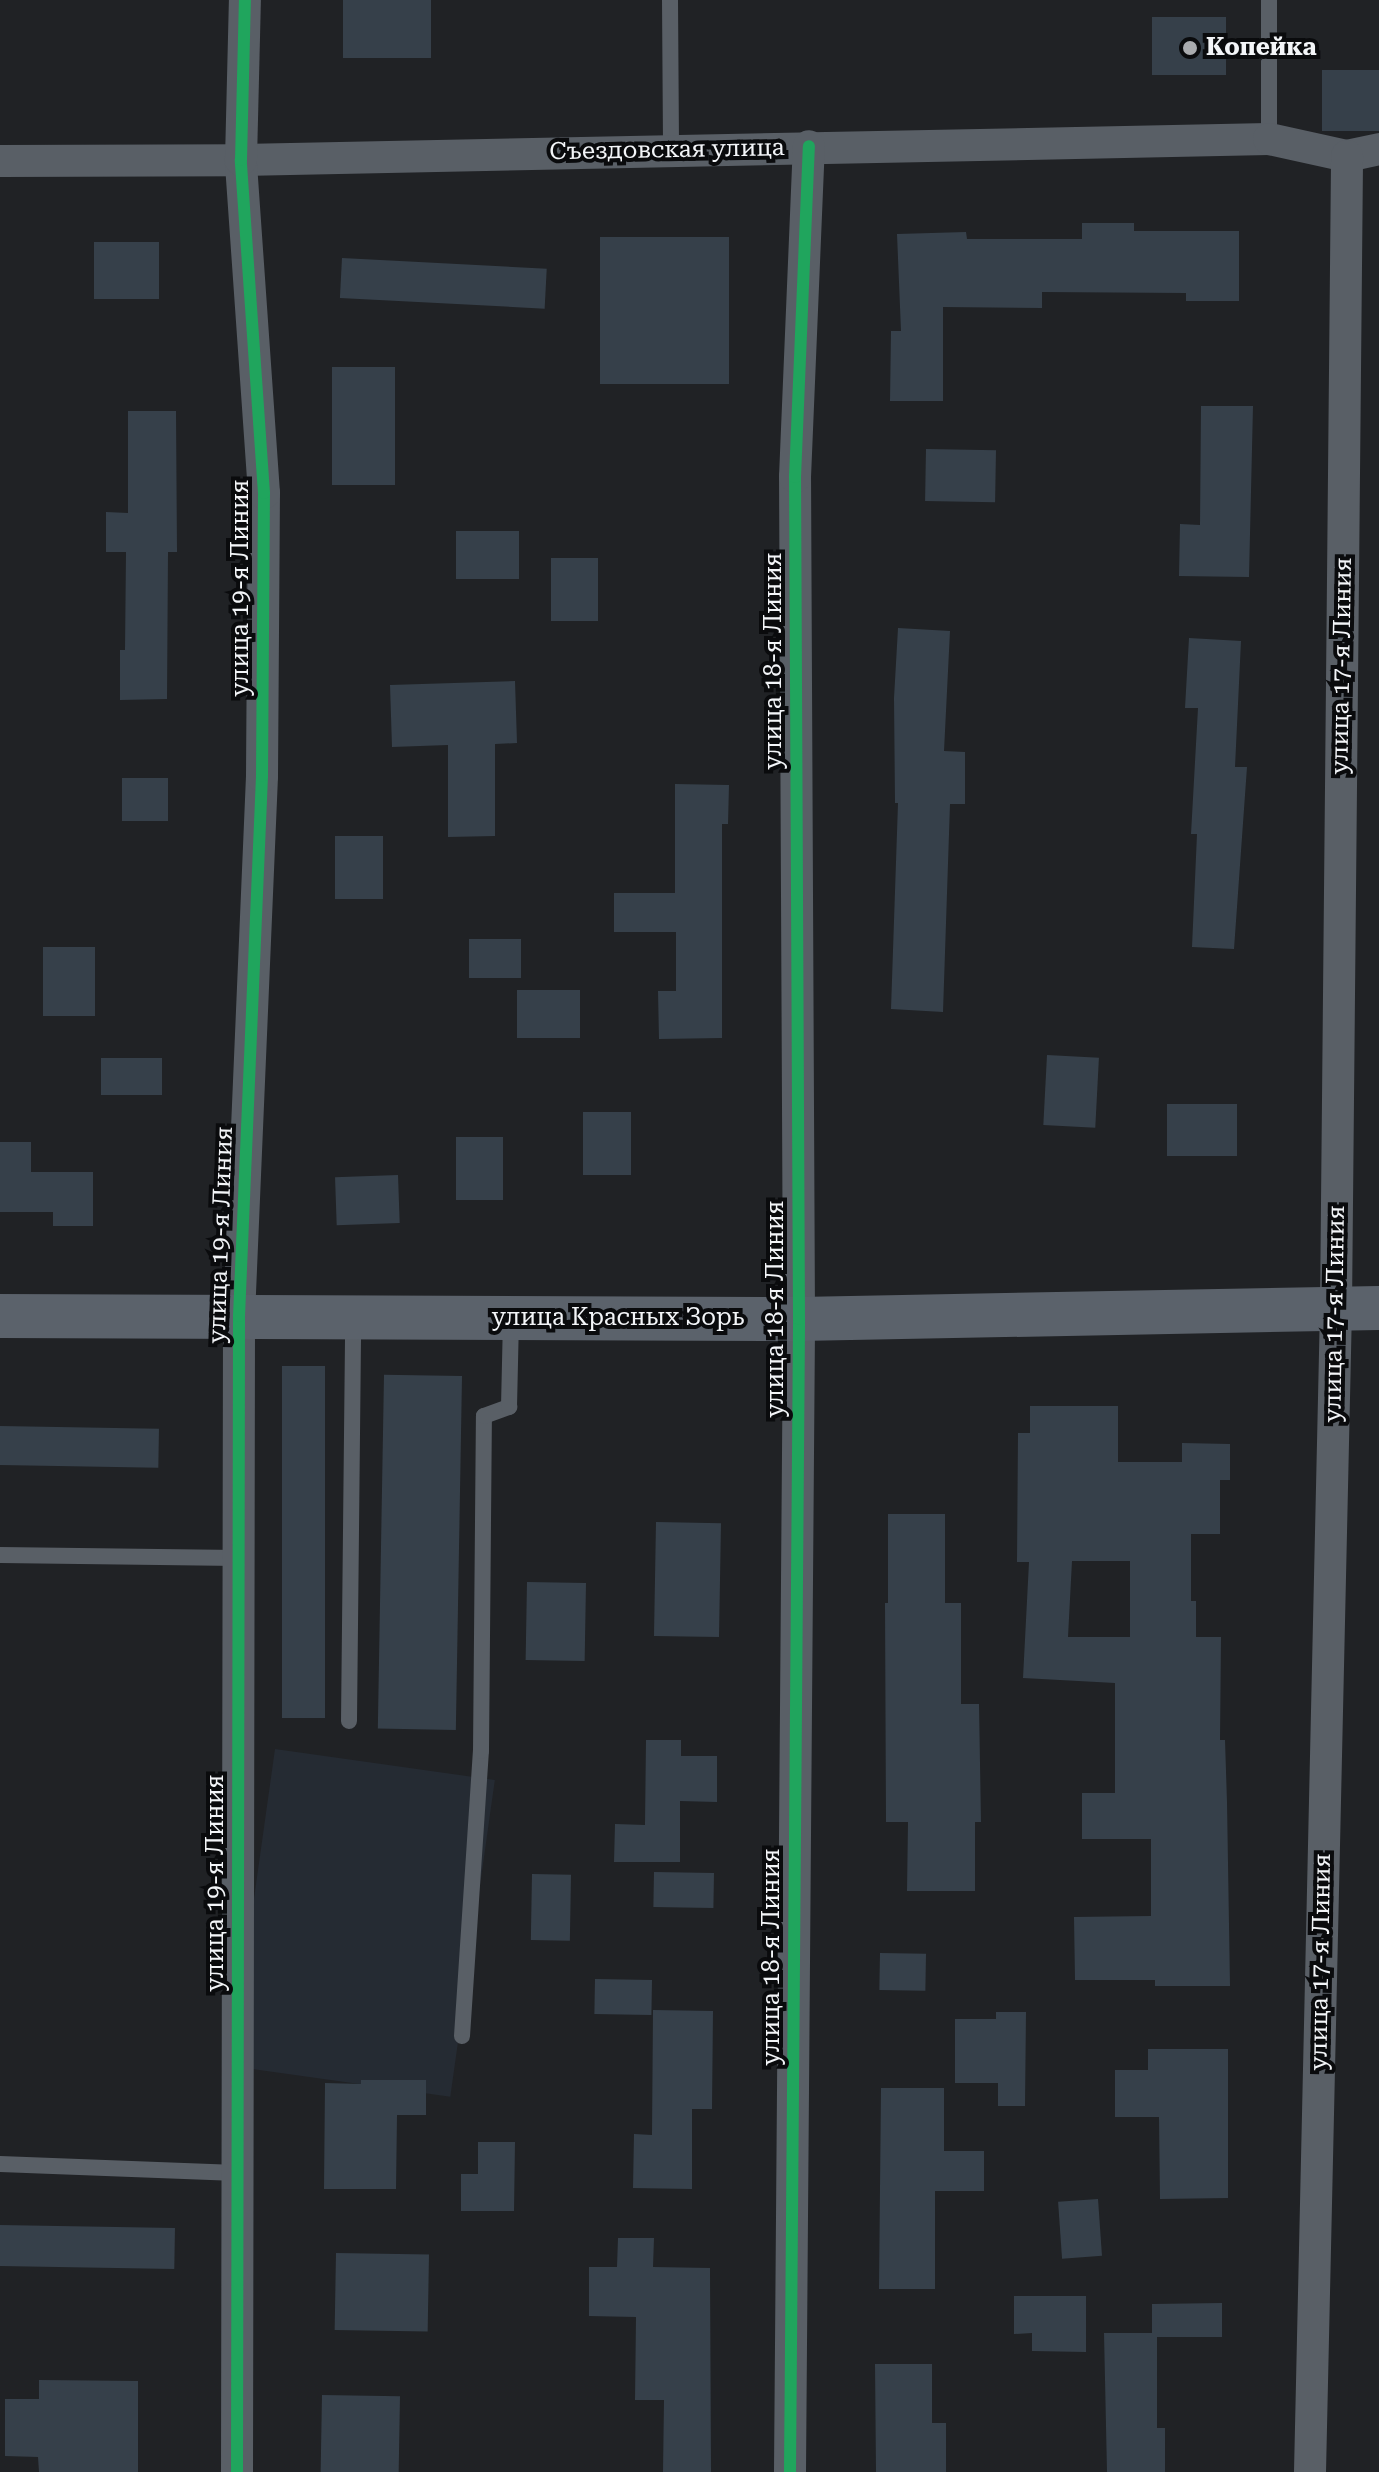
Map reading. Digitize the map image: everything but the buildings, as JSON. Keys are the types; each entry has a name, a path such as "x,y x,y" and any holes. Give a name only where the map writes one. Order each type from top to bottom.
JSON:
{"street":[{"name":"улица 19-я Линия","path":"237,2472 239,1316 262,776 264,509 241,160 245,0"},
{"name":"Съездовская улица","path":"0,161 241,160 1269,139 1347,156 1379,149"},
{"name":"улица 18-я Линия","path":"790,2472 799,1319 795,477 809,146"},
{"name":"улица 17-я Линия","path":"1310,2472 1336,1308 1347,156"},
{"name":"улица Красных Зорь","path":"0,1316 799,1319 1379,1308"}],"lane":[{"path":"670,0 671,149"},
{"path":"1269,0 1269,139"},
{"path":"349,1721 353,1317"},
{"path":"462,2036 481,1751 484,1416 509,1407 511,1317"},
{"path":"0,1555 238,1558"},
{"path":"0,2164 237,2173"}],"shaded area":[{"path":"275,1749 495,1780 450,2097 230,2066"}],"cycle path":[{"path":"237,2472 239,1316 262,776 264,493 241,160 245,0"},
{"path":"790,2472 799,1319 795,477 809,146"}],"place":[{"name":"Копейка","path":"1190,48"}]}
